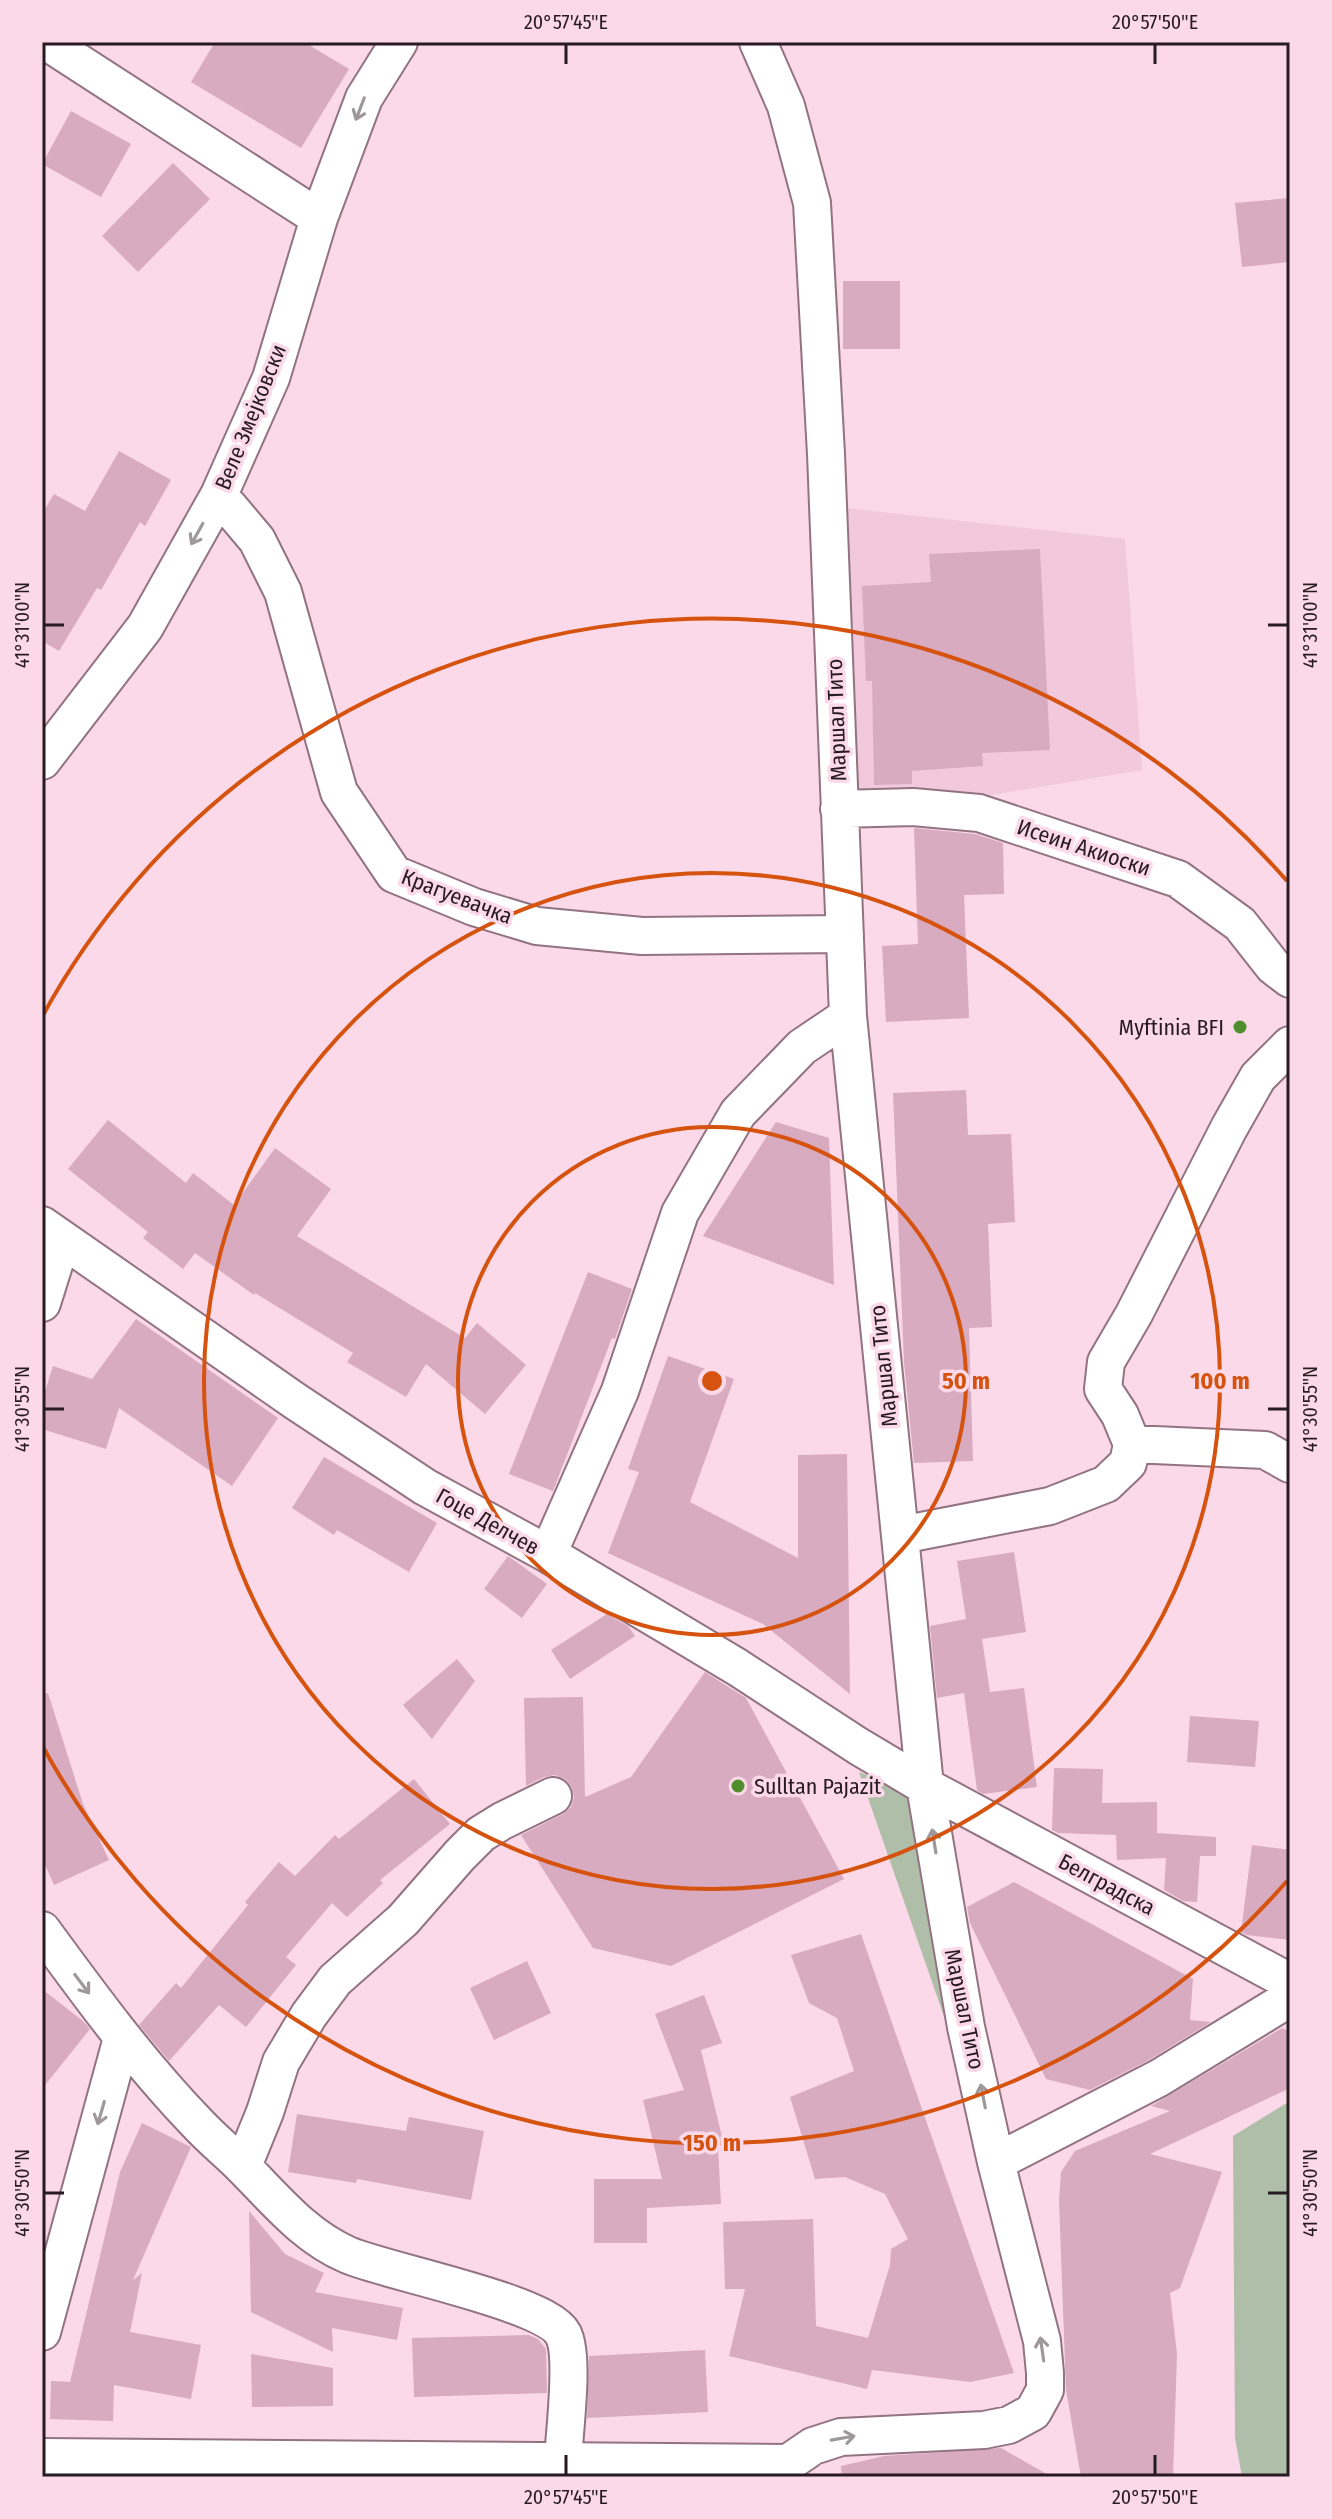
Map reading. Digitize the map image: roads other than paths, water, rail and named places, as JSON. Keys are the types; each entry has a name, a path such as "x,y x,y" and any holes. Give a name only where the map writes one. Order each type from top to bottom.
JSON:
{"street":[{"path":"47,42 319,218"},
{"name":"Веле Змејковски","path":"42,761 145,627 219,495 271,378 319,218 364,98 399,42"},
{"name":"Маршал Тито","path":"758,42 786,106 812,203 826,454 848,1016 925,1786 966,2027 996,2162 1042,2341 1045,2390 1033,2412 1009,2425 984,2430 841,2437 813,2446 784,2470"},
{"name":"Крагуевачка","path":"219,495 257,540 283,592 339,792 394,874 474,907 537,926 642,936 845,934"},
{"name":"Исеин Акиоски","path":"839,809 913,807 979,813 1178,879 1240,924 1273,966 1290,979"},
{"path":"548,1554 620,1391 680,1213 738,1113 802,1047 848,1016"},
{"path":"901,1535 1050,1506 1106,1484 1128,1463 1132,1444 1120,1415 1103,1389 1106,1362 1258,1077 1290,1045"},
{"path":"42,1303 52,1232"},
{"name":"Гоце Делчев","path":"52,1232 425,1487 548,1554 737,1667 925,1786"},
{"path":"1132,1444 1265,1450 1290,1464"},
{"name":"Белградска","path":"925,1786 1290,1982"},
{"path":"243,2166 281,2062 309,2015 335,1980 403,1920 481,1834 553,1796"},
{"path":"42,1930 122,2038 198,2125 243,2166 278,2206 309,2231 348,2255 462,2288 536,2314 563,2333 568,2363 563,2461"},
{"path":"996,2162 1159,2078 1290,1998"},
{"path":"42,2332 122,2038"},
{"path":"42,2457 563,2461 784,2470"}],"place":[{"name":"Myftinia BFI","path":"1240,1027"},
{"name":"Sulltan Pajazit","path":"738,1786"}]}
